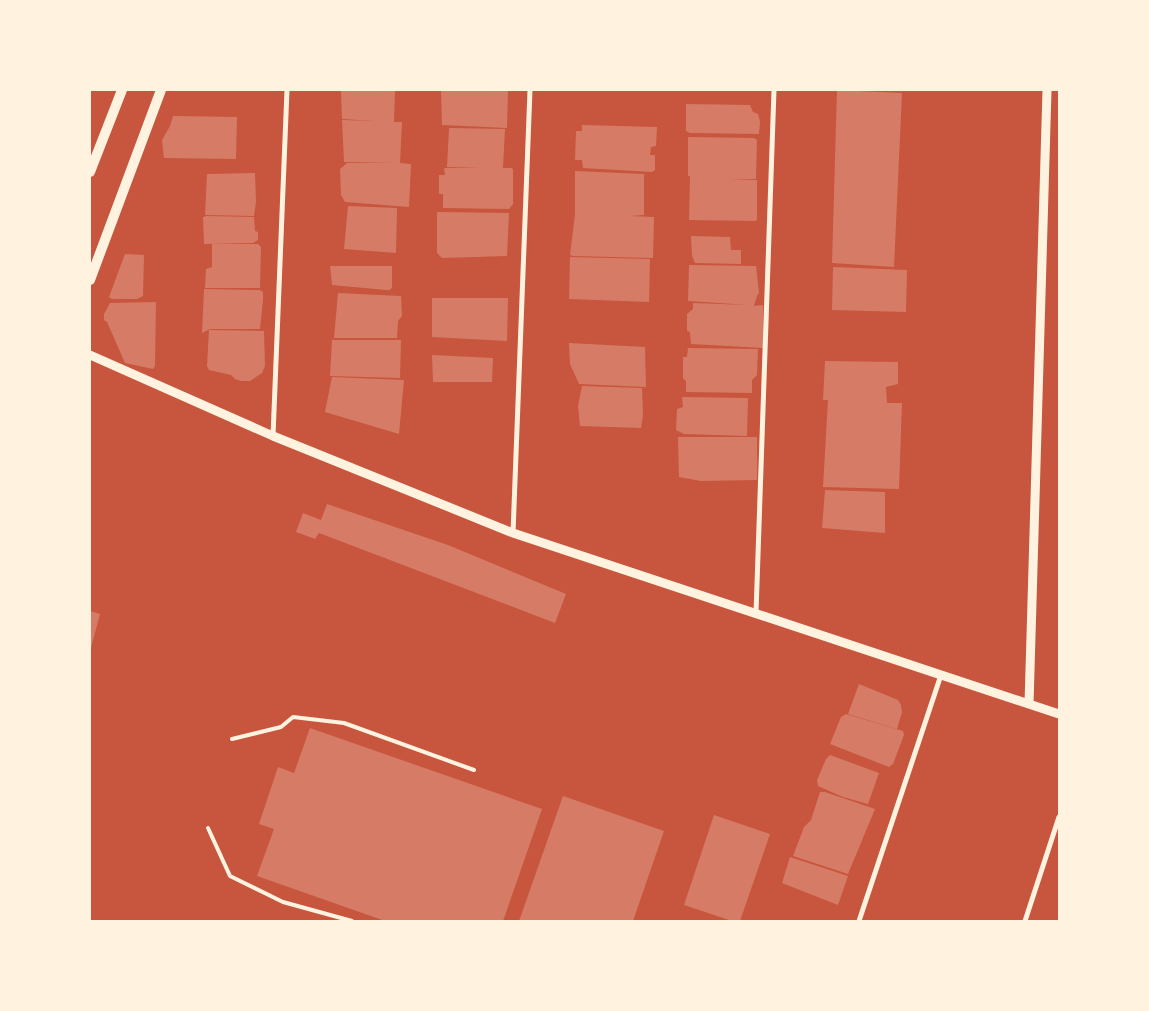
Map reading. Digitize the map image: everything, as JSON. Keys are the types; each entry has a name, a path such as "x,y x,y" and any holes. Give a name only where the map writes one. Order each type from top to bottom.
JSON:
{"main road":[{"path":"90,172 122,90"},
{"path":"90,280 161,90"}],"street":[{"path":"273,436 287,90"},
{"path":"512,533 530,90"},
{"path":"756,614 774,90"},
{"path":"1029,704 1047,90"},
{"path":"90,355 273,436 512,533 1059,714"},
{"path":"859,921 941,675"},
{"path":"1025,921 1059,817"}],"lane":[{"path":"232,739 282,727 293,717 344,723 474,770"},
{"path":"208,828 230,876 282,902 352,921"}],"building":[{"path":"341,90 395,90 394,122 402,122 400,163 411,164 409,207 345,202 341,195 340,169 347,163 396,163 344,162 342,120 375,121 342,119"},
{"path":"441,90 508,90 507,128 442,125"},
{"path":"837,90 902,93 894,267 832,263"},
{"path":"686,104 750,105 753,112 758,114 760,122 759,134 690,133 686,131"},
{"path":"173,116 237,117 236,159 164,158 162,140"},
{"path":"582,125 657,127 656,146 651,147 650,155 655,155 655,170 652,172 583,168 582,160 575,160 576,131 582,131"},
{"path":"449,128 505,129 503,168 512,168 513,170 513,204 509,209 443,208 443,194 439,194 439,175 445,175 444,168 481,168 447,167"},
{"path":"688,137 754,138 757,140 756,179 730,179 757,180 757,220 689,220 690,176 688,176"},
{"path":"575,171 644,174 644,215 629,216 654,217 653,258 570,255 575,214"},
{"path":"255,173 256,202 254,216 205,215 207,174"},
{"path":"348,206 397,208 396,253 344,249"},
{"path":"437,212 509,213 507,256 442,258 437,253"},
{"path":"203,217 254,217 258,240 253,243 204,244"},
{"path":"691,236 730,237 731,250 741,250 741,264 695,263 692,256"},
{"path":"212,244 258,244 261,247 260,288 205,288 206,269 212,267"},
{"path":"125,254 144,255 143,296 137,299 112,299 109,297"},
{"path":"570,257 650,259 649,302 569,299"},
{"path":"689,265 756,266 759,293 754,306 763,305 763,348 691,344 690,332 687,331 687,314 693,309 693,303 749,305 688,301"},
{"path":"330,266 392,266 392,287 390,290 386,290 332,285"},
{"path":"833,267 907,270 906,312 832,310"},
{"path":"204,289 260,290 263,292 260,329 210,329 202,333"},
{"path":"338,293 401,296 402,316 398,321 397,338 334,338"},
{"path":"432,298 508,298 507,341 432,337"},
{"path":"156,302 155,366 153,369 125,363 107,322 104,320 104,314 110,303"},
{"path":"209,330 264,331 265,366 262,373 250,381 241,381 231,375 209,370 207,366"},
{"path":"332,340 401,340 400,378 330,376"},
{"path":"569,343 645,347 646,387 579,384 570,364"},
{"path":"688,348 758,349 757,375 752,380 752,393 686,392 686,381 683,378 683,357 687,357"},
{"path":"432,355 493,358 492,382 433,382"},
{"path":"825,361 898,362 898,384 886,387 887,403 902,403 899,489 823,487 828,400 823,400"},
{"path":"332,377 404,380 399,434 325,412"},
{"path":"582,386 642,388 643,415 641,428 580,426 578,406"},
{"path":"682,397 748,398 747,436 684,434 676,430 677,409 683,407"},
{"path":"678,437 757,437 757,480 701,481 679,477"},
{"path":"825,490 885,492 885,533 822,528"},
{"path":"327,504 448,545 566,594 555,623 319,533 315,539 296,532 303,513 321,520"},
{"path":"90,611 100,614 91,648 90,648"},
{"path":"859,684 898,700 902,712 897,729 848,714"},
{"path":"846,714 903,731 904,735 893,764 889,767 830,744 841,717"},
{"path":"310,728 542,809 503,921 385,921 257,876 274,829 259,824 278,767 294,773"},
{"path":"830,755 879,773 868,804 843,797 818,786 817,780 826,759"},
{"path":"820,792 875,809 848,874 793,856 804,827 811,820"},
{"path":"563,796 664,831 633,921 519,921"},
{"path":"714,815 770,834 740,921 732,921 684,905"},
{"path":"790,857 848,876 838,905 782,883"}]}
